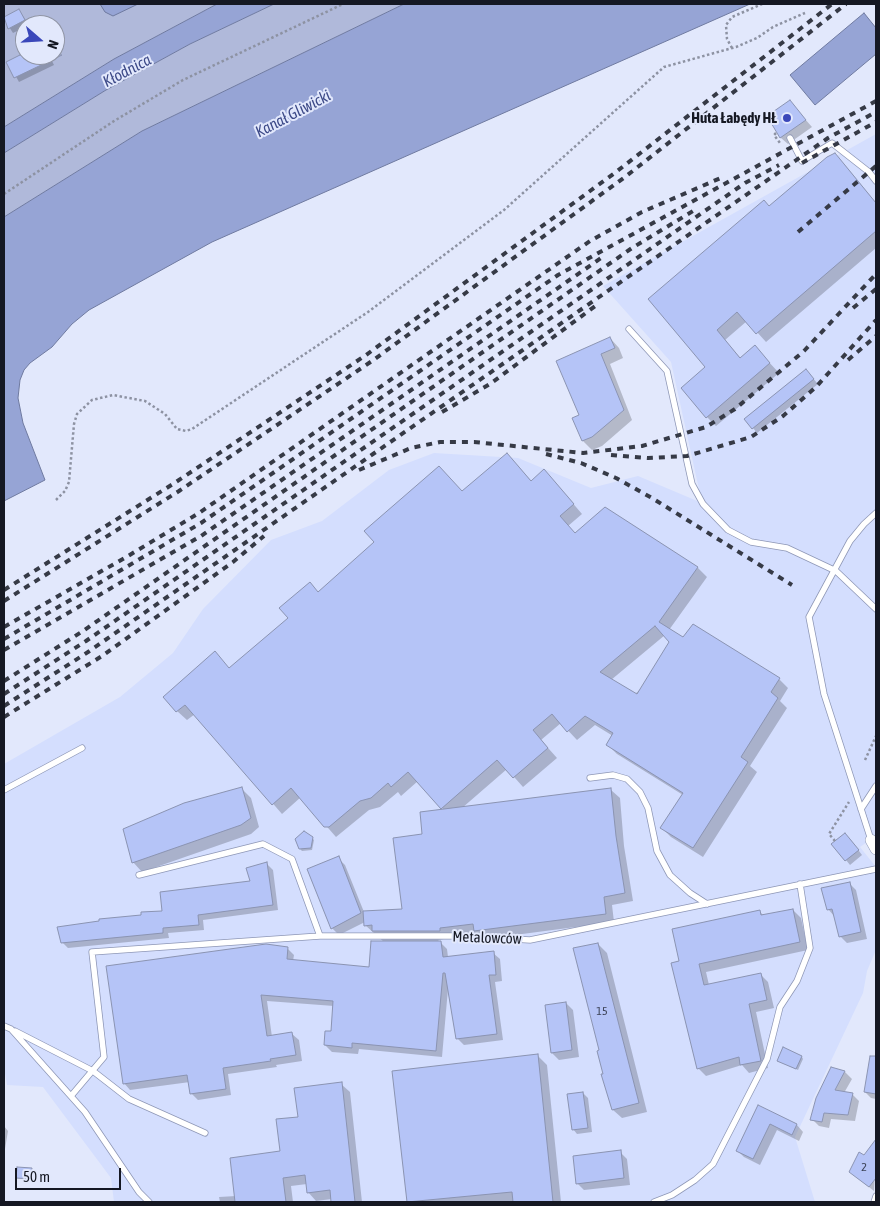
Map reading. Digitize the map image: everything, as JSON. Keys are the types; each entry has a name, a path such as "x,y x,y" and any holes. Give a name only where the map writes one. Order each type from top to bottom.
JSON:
{"lane":[{"path":"790,138 802,161 832,143 869,172 876,181"},
{"path":"629,329 667,371 692,484 703,504 728,530 751,542 788,548 836,571 876,609"},
{"path":"874,844 824,694 809,617 836,571 850,541 876,513"},
{"path":"4,790 82,748"},
{"path":"590,778 613,775 628,779 640,792 648,808 657,851 670,875 690,893 707,904"},
{"path":"861,809 876,786"},
{"path":"140,875 263,844 292,859 320,936"},
{"name":"Metalowców","path":"93,1071 104,1057 92,952 320,936 462,936 530,940 876,869"},
{"path":"654,1202 672,1195 695,1180 713,1164 767,1058 780,1007 797,981 810,948 800,884"},
{"path":"4,1026 93,1071 129,1099 205,1133"},
{"path":"11,1029 85,1112 138,1192 149,1202"},
{"path":"72,1096 93,1071"},
{"path":"874,1202 876,1196"}],"path":[{"path":"4,194 114,121 183,80 343,4"},
{"path":"732,48 727,39 726,24 732,17 762,4"},
{"path":"56,500 69,482 74,424 77,414 88,403 101,396 113,395 145,400 165,414 177,429 181,431 192,429 368,312 504,210 664,67 736,47 757,38 773,27 805,13"},
{"path":"865,760 876,736"},
{"path":"835,841 829,834 846,810 851,797"}],"shaded area":[{"path":"4,4 217,4 114,59 4,127"},
{"path":"274,4 404,4 142,131 4,217 4,153 106,90 190,44"},
{"path":"876,134 876,836 860,847 876,867 876,950 867,971 863,993 795,1137 815,1202 114,1202 111,1178 43,1087 7,1085 4,1068 4,764 120,697 173,653 203,609 271,540 322,521 389,470 434,453 518,458 591,488 638,476 702,503 671,362 603,286"}],"water":[{"path":"100,4 138,4 113,16 105,12"},
{"name":"Kłodnica","path":"217,4 274,4 190,44 106,90 4,153 4,127 114,59"},
{"name":"Kanał Gliwicki","path":"404,4 750,4 212,242 89,310 72,324 52,347 30,363 24,370 20,380 18,398 23,423 45,480 4,501 4,217 142,131"},
{"path":"864,13 876,28 876,54 815,105 790,75"}],"building":[{"path":"19,9 22,15 15,15 15,25 8,29 4,17"},
{"path":"15,58 15,65 41,65 14,78 6,62"},
{"name":"Huta Łabędy HŁ","path":"790,100 806,120 780,138 767,116"},
{"path":"835,153 876,203 876,231 756,334 737,312 717,330 740,358 755,345 770,363 706,418 681,388 705,367 648,299 764,200 769,206 827,157"},
{"path":"610,337 615,348 601,354 624,410 592,437 582,441 572,418 579,415 556,361"},
{"path":"806,369 814,379 752,429 744,419"},
{"path":"507,453 531,481 544,469 574,504 560,516 575,533 605,507 698,567 659,622 683,637 693,624 780,678 771,692 778,698 741,757 748,762 693,848 660,828 683,793 606,745 613,733 585,716 567,732 552,714 533,730 548,748 513,778 497,760 441,809 408,772 391,787 388,783 371,798 360,801 329,827 324,827 291,788 272,805 185,705 176,712 163,697 215,651 229,668 288,618 279,608 310,582 318,592 374,542 364,531 439,466 462,491","holes":["655,626 669,642 637,694 600,672"]},
{"path":"242,787 251,818 241,825 132,863 123,829 184,803"},
{"path":"611,788 625,893 604,897 606,914 474,931 473,924 440,928 440,931 372,931 372,925 364,926 363,911 402,909 393,838 422,834 420,812"},
{"path":"304,831 313,837 311,848 299,849 295,839"},
{"path":"845,833 859,850 845,861 831,844"},
{"path":"339,856 361,913 331,929 307,869"},
{"path":"267,862 273,905 198,915 199,925 163,928 163,933 61,943 57,927 99,921 99,919 141,915 141,912 162,911 160,892 250,881 246,868"},
{"path":"850,882 861,932 839,937 832,909 827,910 821,888"},
{"path":"793,909 800,942 699,964 704,985 761,973 767,1000 749,1004 761,1061 740,1065 739,1057 697,1069 671,963 679,961 672,929 760,910 761,915"},
{"path":"371,941 441,941 443,957 494,951 496,975 489,975 497,1034 456,1039 445,973 443,973 436,1051 352,1043 352,1048 324,1045 325,1031 331,1031 333,1001 261,995 267,1036 292,1032 296,1055 270,1059 271,1061 223,1068 226,1089 190,1094 187,1075 123,1084 106,966 266,944 288,947 287,959 369,967"},
{"path":"598,943 639,1103 612,1110 601,1074 603,1074 597,1051 599,1050 573,948"},
{"path":"566,1002 572,1050 551,1053 545,1005"},
{"path":"783,1047 802,1056 796,1069 777,1061"},
{"path":"538,1054 553,1202 513,1202 512,1192 407,1202 392,1071"},
{"path":"870,1056 876,1056 876,1094 864,1092"},
{"path":"831,1067 845,1071 835,1090 853,1093 848,1115 824,1113 822,1122 810,1120 816,1098"},
{"path":"342,1082 355,1202 331,1202 330,1190 307,1193 305,1175 283,1178 286,1202 235,1202 230,1158 280,1151 276,1119 298,1117 294,1088"},
{"path":"583,1092 588,1128 572,1130 567,1094"},
{"path":"758,1105 797,1124 792,1135 770,1124 753,1159 736,1151"},
{"path":"876,1139 876,1178 869,1187 849,1172 859,1152 864,1155"},
{"path":"621,1150 624,1178 576,1184 573,1156"},
{"path":"17,1167 32,1168 31,1179 16,1178"}],"railway":[{"path":"4,590 173,484 366,355 616,172 832,4"},
{"path":"4,601 179,491 372,361 625,177 846,4"},
{"path":"4,639 201,523 558,275 876,101"},
{"path":"4,706 88,652 828,138 876,112"},
{"path":"802,163 876,122"},
{"path":"4,694 86,641 745,183 779,165"},
{"path":"798,232 876,166"},
{"path":"4,627 199,513 590,241 642,212 723,177"},
{"path":"4,681 83,631 632,248 693,211"},
{"path":"4,650 201,536 604,256"},
{"path":"359,470 411,448 440,442 474,442 583,453 642,446 706,427 735,409 804,351 876,274"},
{"path":"853,308 876,289"},
{"path":"442,412 490,384 598,304"},
{"path":"611,455 648,458 687,456 751,437 783,416 816,387 876,320"},
{"path":"848,360 876,336"},
{"path":"546,454 581,463 616,478 652,498 792,585"},
{"path":"4,717 102,656 233,562 264,536"}],"place":[{"name":"Huta Łabędy HŁ","path":"787,118"}]}
